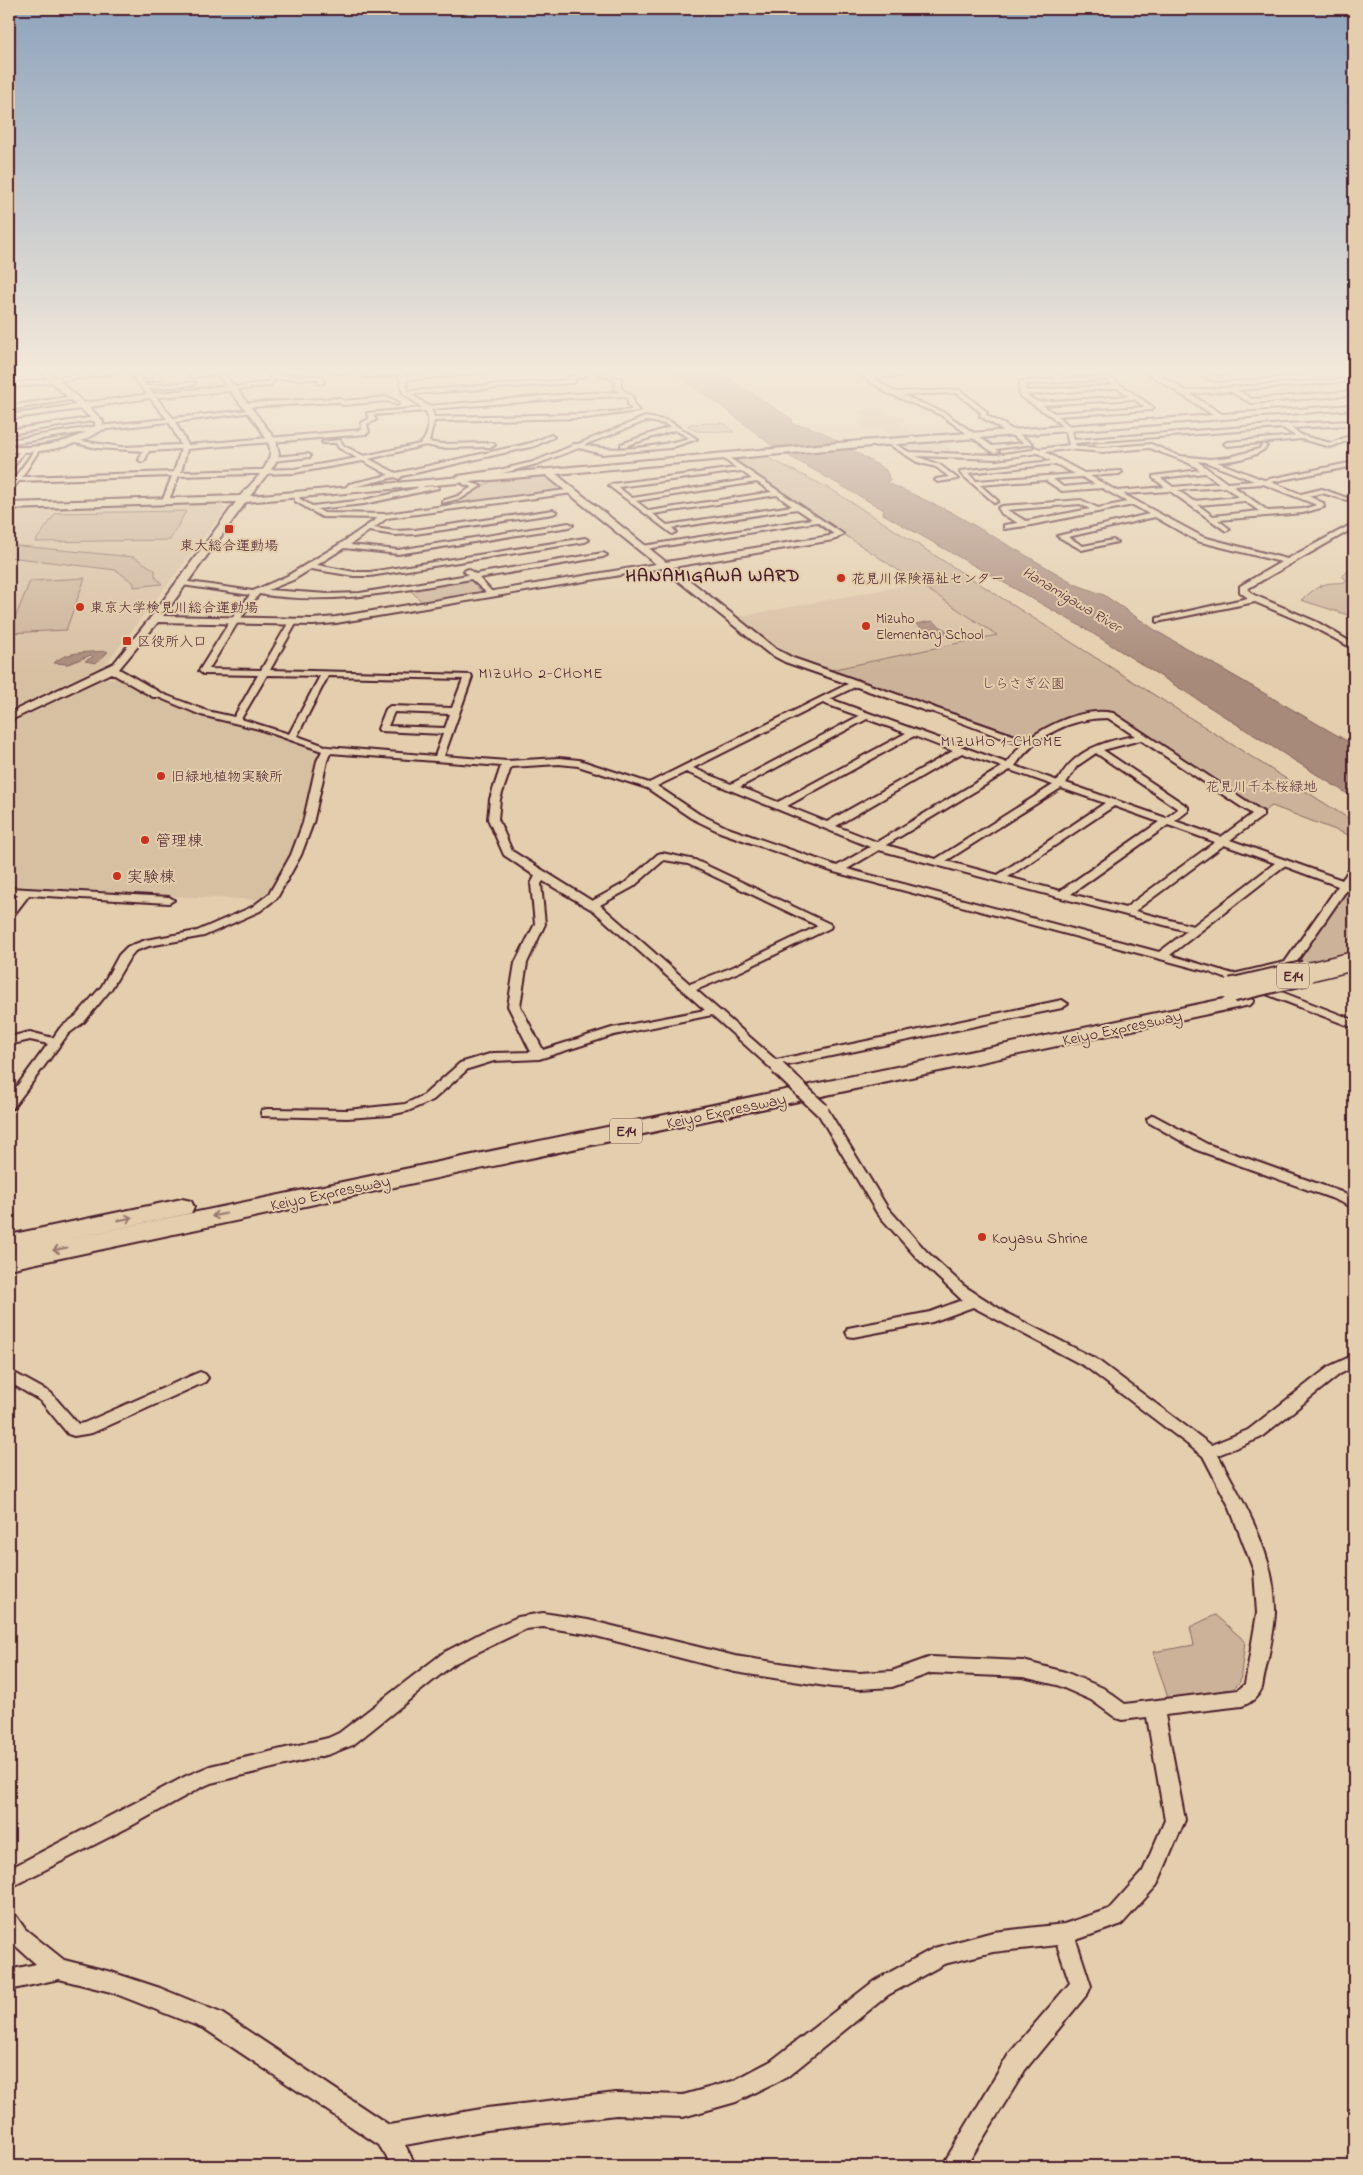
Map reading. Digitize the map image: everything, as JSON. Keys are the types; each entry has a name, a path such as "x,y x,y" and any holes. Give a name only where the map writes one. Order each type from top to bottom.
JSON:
{"highway":[{"name":"Keiyo Expressway","path":"9,1260 1236,989 1354,961"},
{"name":"Keiyo Expressway","path":"9,1243 1236,989 1354,974"}],"street":[{"path":"9,717 118,665 155,620 242,499 265,472"},
{"path":"262,476 294,472"},
{"path":"388,472 415,485 436,488"},
{"path":"347,490 351,485 410,472"},
{"path":"462,476 499,472"},
{"path":"9,506 242,499 564,472"},
{"path":"684,542 612,486 729,472"},
{"path":"155,620 293,622 336,620 664,566 833,537 839,534 744,472"},
{"path":"938,480 955,479 945,472"},
{"path":"962,472 995,501"},
{"path":"950,475 967,472"},
{"path":"1075,472 1209,543 1289,562"},
{"path":"975,483 1113,472"},
{"path":"1201,472 1156,475 1226,528"},
{"path":"1208,472 1266,513"},
{"path":"1212,518 1303,510 1322,506 1236,472"},
{"path":"1115,493 1263,482 1316,472"},
{"path":"549,473 772,651 789,660 854,684 1028,744"},
{"path":"165,502 176,474"},
{"path":"9,490 13,479 176,474 262,476 324,474"},
{"path":"310,508 364,502 415,485 437,474"},
{"path":"1046,478 1062,489 1102,486"},
{"path":"630,500 758,480"},
{"path":"448,507 443,502 460,497 478,486 465,483"},
{"path":"370,529 406,533 428,530 544,504 573,491"},
{"path":"1301,496 1322,491 1343,497"},
{"path":"647,513 776,493"},
{"path":"182,583 255,592 349,596 603,555 544,504 448,507 385,516 322,515 297,500 296,495"},
{"path":"1192,503 1246,499"},
{"path":"1026,524 1005,512 1002,508 1081,502 1097,510"},
{"path":"1007,527 1133,503"},
{"path":"665,527 797,507"},
{"path":"385,516 370,529 290,578 255,592 234,621 203,671 468,677 439,758"},
{"path":"1061,536 1156,516"},
{"path":"643,548 818,520"},
{"path":"1044,520 1061,536 1082,548 1113,542"},
{"path":"1354,525 1243,588 1244,592 1256,599 1314,624 1354,647"},
{"path":"428,530 490,594"},
{"path":"343,546 385,552 442,545 583,537"},
{"path":"309,566 354,574 370,574 583,537"},
{"path":"1160,620 1256,599"},
{"path":"236,720 293,622"},
{"path":"112,669 157,695 204,713 236,720 327,750 507,764 559,761 579,763 650,786 695,816 724,830 838,870 1160,957 1236,989 1354,1024"},
{"path":"292,737 325,674"},
{"path":"650,786 854,684"},
{"path":"823,700 1345,884"},
{"path":"448,731 383,729 390,709 456,711"},
{"path":"838,870 1009,767 1019,752 1028,744 1062,725 1100,714 1110,715 1259,814 1127,912"},
{"path":"732,787 867,716"},
{"path":"778,806 913,733"},
{"path":"938,862 1060,785 1065,773 1074,762 1096,749 1143,737"},
{"path":"1062,895 1185,809 1096,749"},
{"path":"9,1105 64,1031 80,1019 107,987 125,955 131,949 140,944 207,932 256,910 273,896 296,855 308,823 320,769 327,750"},
{"path":"828,826 961,750"},
{"path":"9,1879 193,1782 210,1775 330,1746 346,1739 449,1658 489,1637 524,1622 558,1622 735,1664 832,1679 859,1681 892,1679 930,1665 1023,1669 1059,1678 1097,1694 1122,1712 1155,1710 1167,1706 1242,1698 1254,1688 1266,1613 1264,1571 1237,1506 1209,1452 1091,1363 974,1301 959,1290 922,1255 882,1210 822,1110 776,1066 591,905 508,853 493,819 495,799 507,764"},
{"path":"687,769 878,846 1195,930"},
{"path":"999,878 1112,803"},
{"path":"591,905 631,885 662,856 690,862 826,926 688,989"},
{"path":"1160,957 1283,862"},
{"path":"1236,989 1290,965 1354,871"},
{"path":"539,1055 514,1006 521,963 540,924 536,884 541,875"},
{"path":"9,891 168,900"},
{"path":"9,914 26,892"},
{"path":"776,1066 1062,1004"},
{"path":"267,1112 383,1112 400,1109 424,1100 464,1066 471,1063 493,1057 539,1055 612,1032 694,1017 714,1011"},
{"path":"9,1041 30,1036 55,1042"},
{"path":"1153,1119 1202,1147 1336,1195 1354,1204"},
{"path":"853,1332 932,1317 974,1301"},
{"path":"1209,1452 1254,1434 1335,1370 1354,1360"},
{"path":"9,1375 46,1397 71,1427 79,1430 86,1429 200,1378"},
{"path":"387,2137 487,2119 616,2104 683,2106 736,2091 779,2069 881,1988 941,1955 993,1942 1064,1934 1115,1917 1150,1878 1175,1820 1155,1710"},
{"path":"9,1923 18,1936 59,1969 143,1993 213,2021 387,2137 405,2166"},
{"path":"953,2166 1017,2062 1081,1986 1064,1934"},
{"path":"9,1980 59,1969"}],"shaded area":[{"name":"東京大学検見川総合運動場","path":"220,504 226,509 105,665 9,710 9,510"},
{"name":"Mizuho Elementary School","path":"917,583 998,635 829,670 781,651 737,617"},
{"name":"旧緑地植物実験所","path":"106,678 124,680 153,697 180,708 265,731 320,751 302,827 292,855 271,893 264,900 9,889 9,724"}],"green space":[{"path":"748,472 796,472 832,490 1354,822 1354,837 1272,806 1263,812 1114,715 1056,725 1030,737 1023,737 830,670 997,635"},
{"path":"539,476 550,478 564,489 454,505 450,502 493,481"},
{"path":"186,511 170,540 35,542 56,513"},
{"path":"9,545 134,557 155,570 155,576 162,584 134,587 134,583 116,570 9,557"},
{"path":"1354,566 1354,617 1301,600 1313,590 1323,585 1347,581 1342,576"},
{"path":"85,578 66,630 9,633 30,581"},
{"path":"471,579 483,591 422,602 408,588"},
{"path":"1354,881 1354,952 1294,967"},
{"path":"1215,1615 1245,1641 1240,1682 1233,1689 1168,1698 1153,1652 1194,1645 1190,1627"}],"water":[{"name":"Hanamigawa River","path":"816,472 887,472 890,480 886,482 951,512 1077,585 1104,595 1158,632 1354,745 1354,798 1084,628 883,514 884,510"},
{"path":"932,621 950,633 934,636 916,624"},
{"path":"108,652 96,663 85,661 93,657 91,655 68,664 54,663 72,654"}],"place":[{"name":"東大総合運動場","path":"229,529"},
{"name":"花見川保険福祉センター","path":"841,578"},
{"name":"東京大学検見川総合運動場","path":"80,607"},
{"name":"Mizuho Elementary School","path":"866,626"},
{"name":"区役所入口","path":"127,641"},
{"name":"旧緑地植物実験所","path":"161,776"},
{"name":"管理棟","path":"145,840"},
{"name":"実験棟","path":"117,876"},
{"name":"Koyasu Shrine","path":"982,1237"}],"district":[{"name":"HANAMIGAWA WARD","path":"713,575"},
{"name":"MIZUHO 2-CHOME","path":"541,673"},
{"name":"MIZUHO 1-CHOME","path":"1002,741"}],"park label":[{"name":"しらさぎ公園","path":"1023,683"},
{"name":"花見川千本桜緑地","path":"1261,786"}]}
